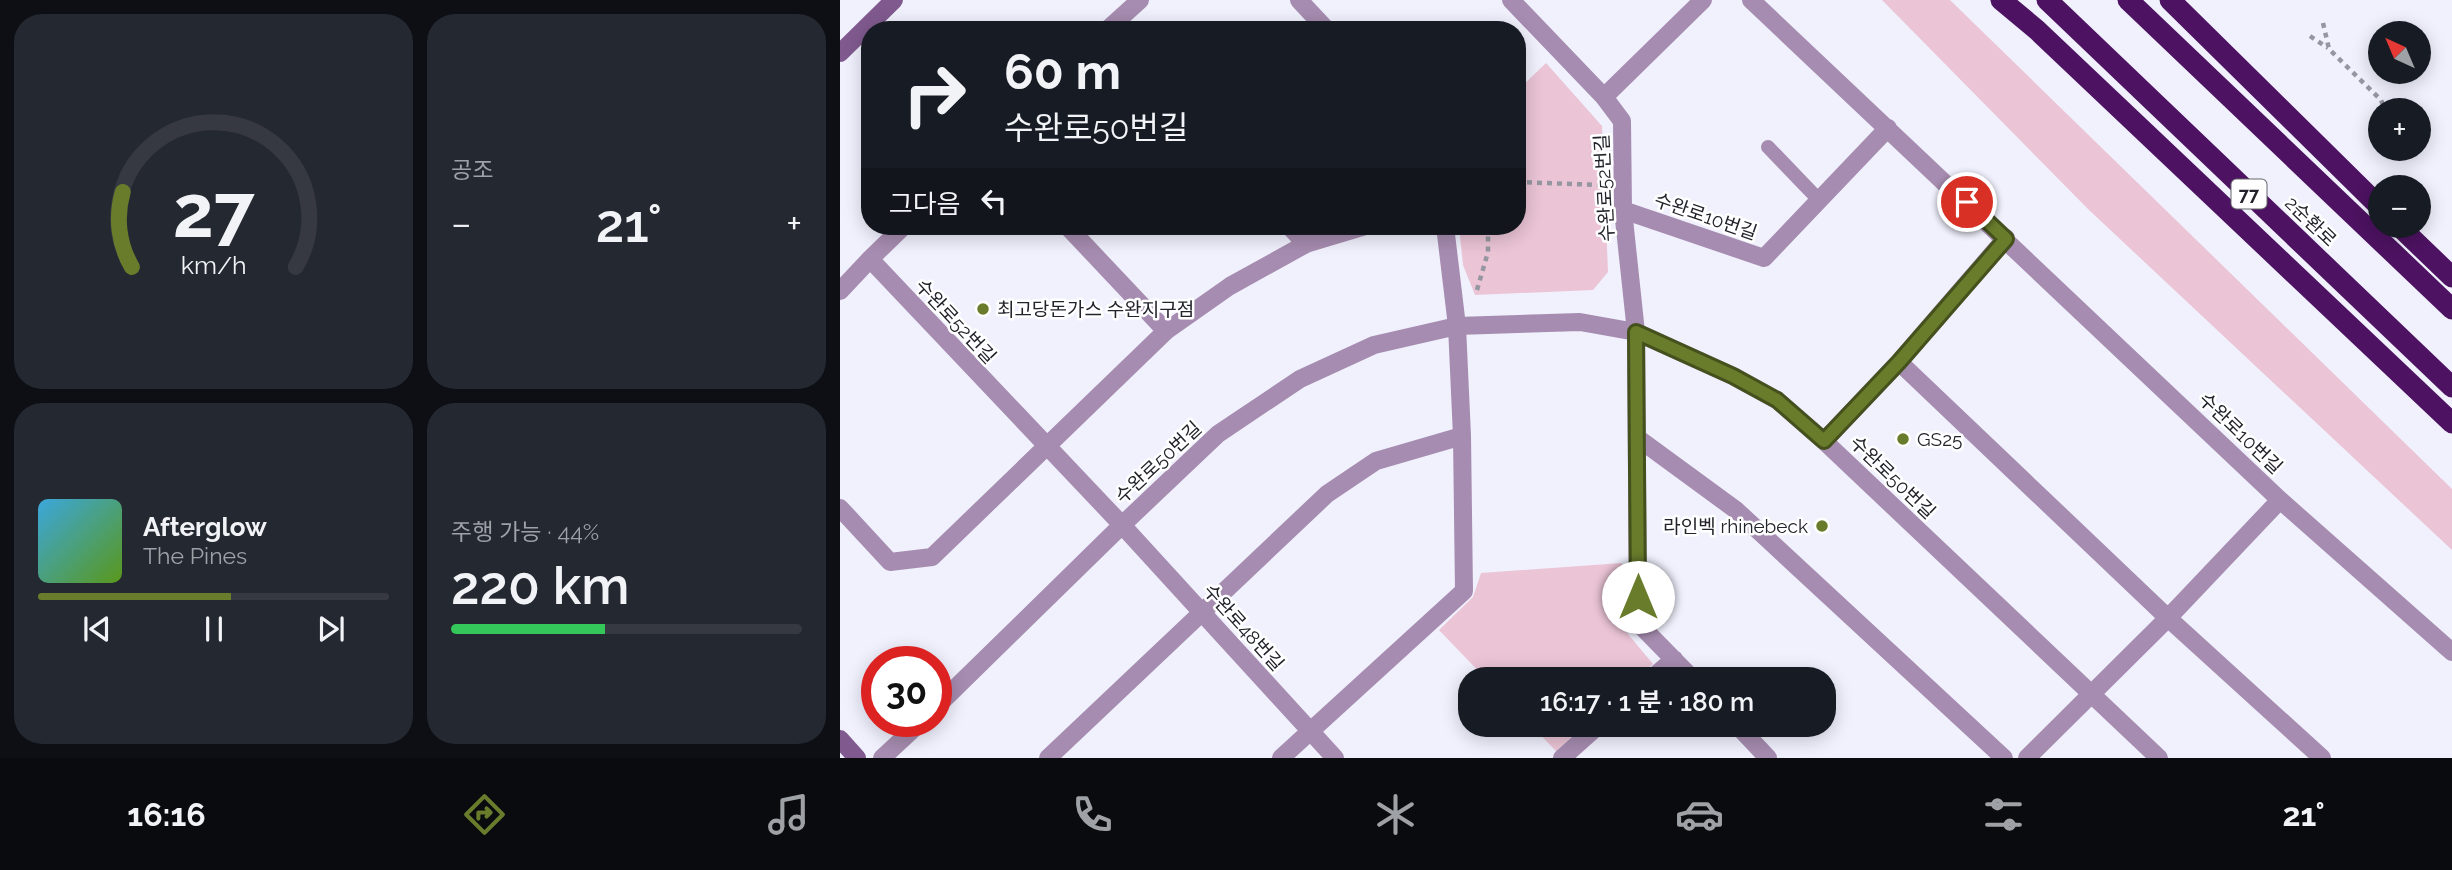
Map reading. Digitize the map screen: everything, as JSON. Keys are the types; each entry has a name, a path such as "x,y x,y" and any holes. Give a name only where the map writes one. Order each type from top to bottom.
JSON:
{"highway":[{"path":"2001,0 2037,30 2452,423"},
{"name":"2순환로","path":"2047,0 2452,387"},
{"name":"2순환로","path":"2128,0 2452,309"},
{"path":"2170,0 2368,194"},
{"path":"2411,238 2452,277"}],"main road":[{"path":"873,21 894,0"},
{"path":"840,53 861,32"},
{"path":"840,739 857,758"}],"street":[{"path":"1117,21 1140,0"},
{"path":"1299,0 1319,21"},
{"name":"수완로52번길","path":"1511,0 1604,97 1622,121 1623,210 1636,332"},
{"path":"1604,97 1703,0"},
{"name":"수완로10번길","path":"1751,0 2280,500 2452,652"},
{"name":"수완로10번길","path":"1623,210 1764,258 1888,128"},
{"path":"840,291 895,235"},
{"path":"1075,235 1166,331"},
{"path":"1298,235 1306,244"},
{"path":"840,508 890,562 932,557 1166,331 1230,286 1306,244 1336,235"},
{"path":"1281,758 1464,591 1457,326 1446,235"},
{"path":"1824,441 1899,362 2006,239"},
{"name":"수완로52번길","path":"870,259 1122,525"},
{"name":"수완로50번길","path":"952,691 1218,434 1300,379 1374,345 1457,326 1580,322 1636,332 1733,376 1777,400 1824,441 2159,758"},
{"path":"1636,332 1639,439 1638,623 1682,667"},
{"path":"1899,362 2168,618 2322,758"},
{"path":"1048,758 1327,494 1376,461 1462,436"},
{"path":"1639,439 1736,510 2004,758"},
{"path":"2027,758 2168,618 2280,500"},
{"name":"수완로48번길","path":"1122,525 1335,758"},
{"path":"1665,667 1674,659"},
{"path":"882,758 905,737"},
{"path":"1562,758 1585,737"},
{"path":"1748,737 1768,758"}],"lane":[{"path":"1768,147 1819,200"}],"path":[{"path":"2323,23 2329,49"},
{"path":"2310,36 2329,49 2379,98"},
{"path":"1526,182 1622,185"},
{"path":"1457,326 1475,295 1488,252 1488,235"}],"shaded area":[{"path":"1882,0 1950,0 2452,489 2452,550 2089,210"},
{"path":"1546,63 1602,126 1608,272 1593,290 1475,295 1463,265 1460,235 1526,235 1526,82"},
{"path":"1622,563 1623,628 1653,664 1650,667 1474,667 1439,630 1473,597 1481,573"},
{"path":"1543,737 1572,737 1556,751"}],"place":[{"name":"최고당돈가스 수완지구점","path":"983,309"},
{"name":"GS25","path":"1903,439"},
{"name":"라인벡 rhinebeck","path":"1822,526"}],"route":[{"path":"1638,597 1639,439 1636,332 1733,376 1777,400 1824,441 1899,362 2006,239 1967,202"}]}
